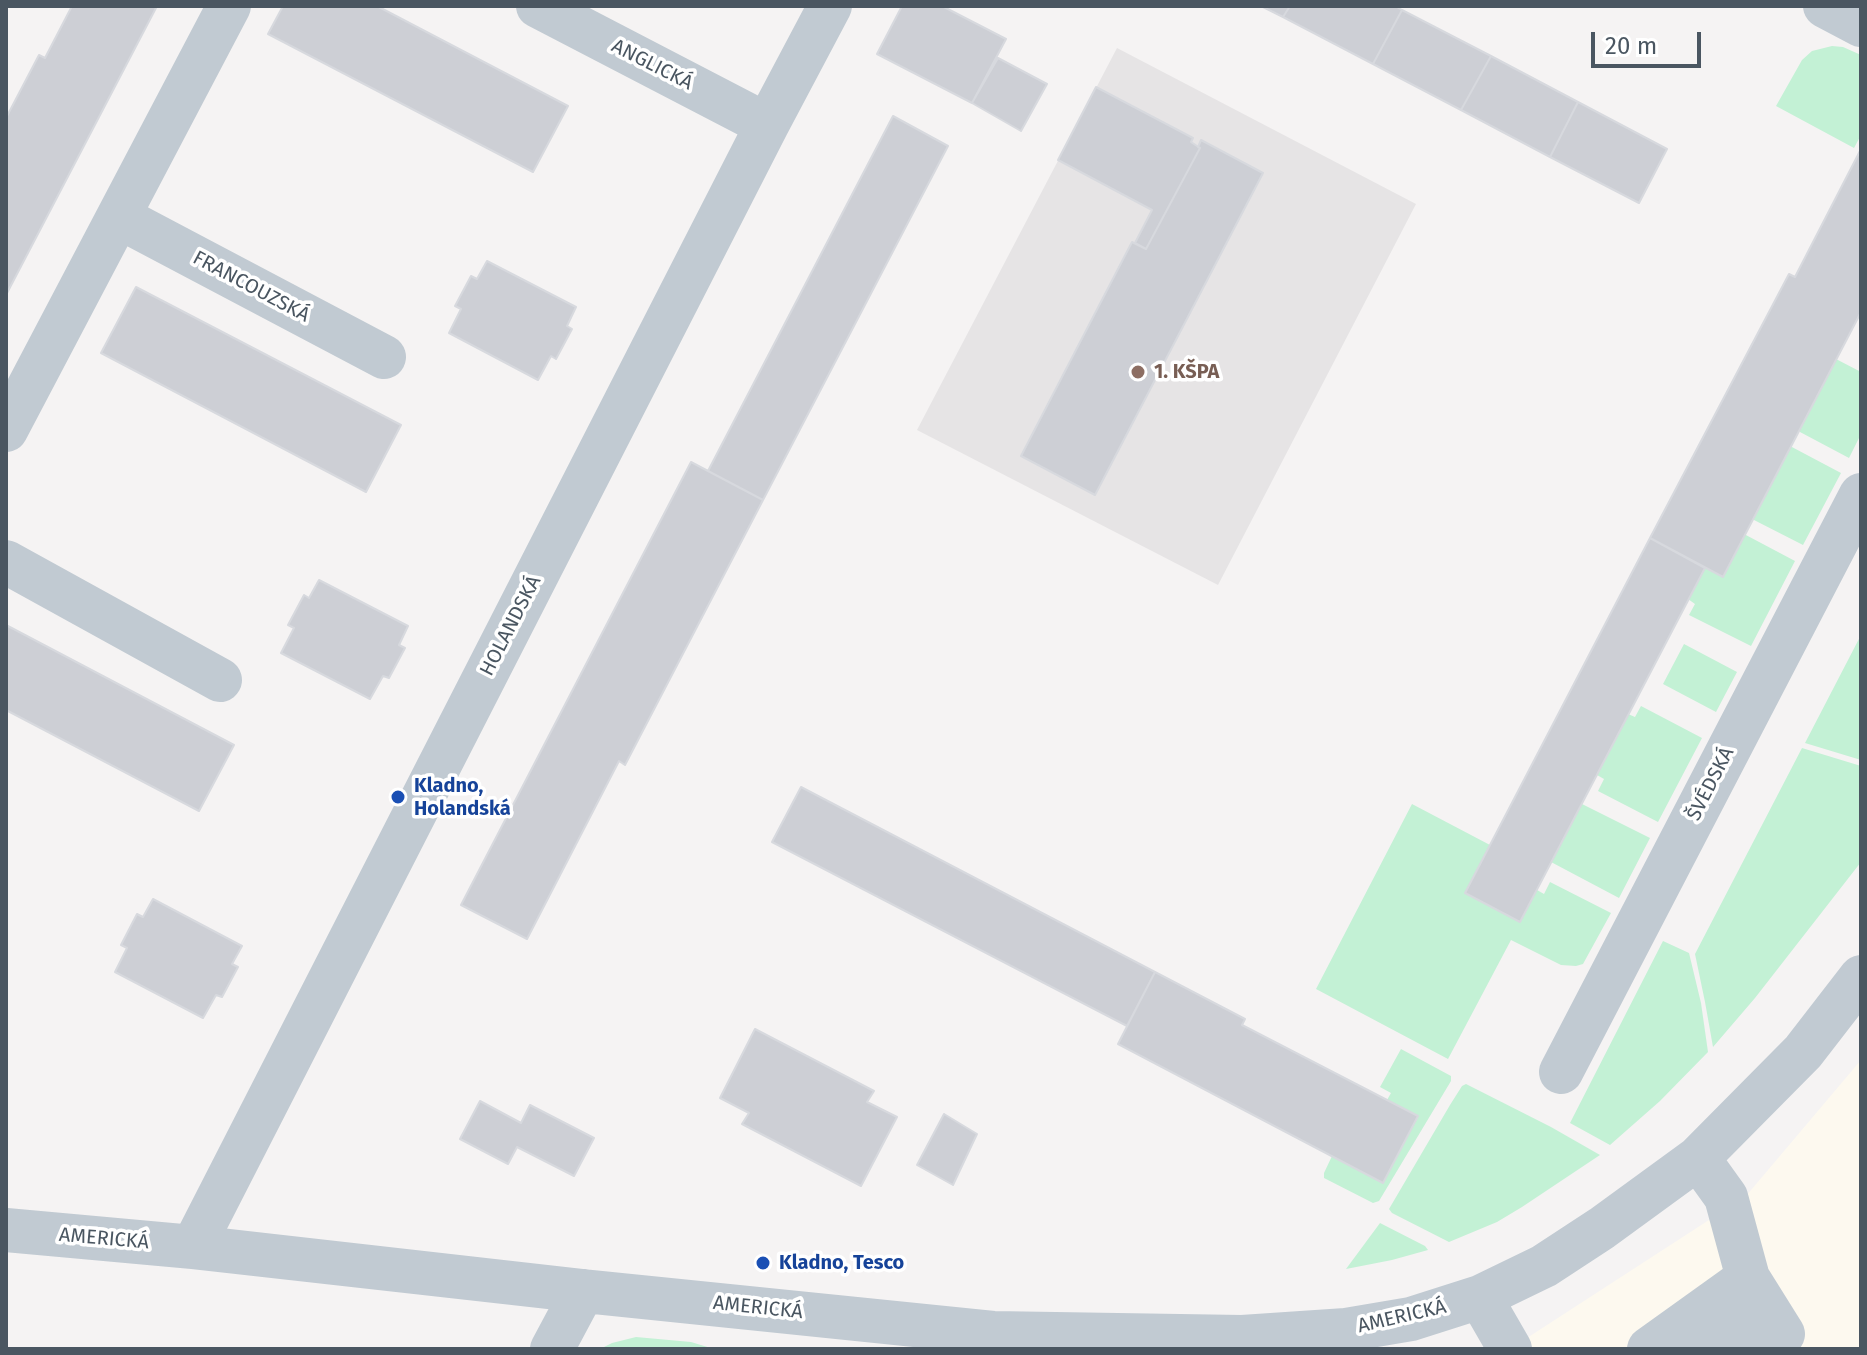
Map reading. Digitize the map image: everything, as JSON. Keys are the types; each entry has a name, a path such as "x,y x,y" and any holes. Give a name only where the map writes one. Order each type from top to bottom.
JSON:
{"street":[{"path":"6,430 229,6"},
{"name":"ANGLICKÁ","path":"538,6 767,125"},
{"name":"HOLANDSKÁ","path":"193,1247 830,6"},
{"path":"1825,6 1861,25"},
{"name":"FRANCOUZSKÁ","path":"119,217 384,357"},
{"name":"ŠVÉDSKÁ","path":"1561,1072 1861,495"},
{"path":"6,562 220,680"},
{"name":"AMERICKÁ","path":"6,1230 193,1247 993,1333 1242,1337 1346,1330 1411,1319 1480,1297 1544,1266 1602,1228 1698,1158 1803,1052 1861,977"},
{"path":"1698,1158 1726,1197 1771,1323"},
{"path":"552,1349 583,1291"},
{"path":"1480,1297 1510,1349"},
{"path":"1649,1349 1771,1323"},
{"path":"1707,1349 1771,1323"}],"shaded area":[{"name":"1. KŠPA","path":"1117,48 1416,204 1218,585 917,430"},
{"path":"1861,1060 1861,1349 1510,1349 1746,1196"}],"green space":[{"path":"1832,46 1861,55 1861,135 1854,148 1776,106 1802,60 1812,51"},
{"path":"1836,359 1861,372 1861,434 1849,458 1799,429"},
{"path":"1790,446 1841,473 1803,545 1753,517"},
{"path":"1744,534 1795,561 1751,646 1689,615 1695,604 1688,599 1705,568 1722,576"},
{"path":"1861,635 1861,760 1805,743"},
{"path":"1684,644 1737,672 1716,712 1663,684"},
{"path":"1641,706 1702,738 1658,822 1598,791 1604,779 1597,775 1628,714 1635,717"},
{"path":"1802,748 1861,766 1861,862 1713,1047 1695,954"},
{"path":"1412,804 1490,845 1466,892 1537,890 1544,894 1550,882 1611,913 1583,964 1576,966 1561,965 1511,940 1448,1059 1316,989"},
{"path":"1582,804 1650,838 1619,898 1551,862"},
{"path":"1663,941 1689,953 1708,1052 1660,1101 1610,1145 1570,1123"},
{"path":"1401,1049 1451,1076 1451,1081 1379,1201 1373,1203 1324,1178 1324,1173 1332,1156 1383,1183 1418,1117 1387,1100 1391,1093 1380,1087"},
{"path":"1466,1084 1600,1155 1497,1222 1449,1242 1389,1209 1450,1105"},
{"path":"1380,1223 1428,1250 1346,1269"},
{"path":"636,1337 691,1342 714,1349 600,1349"}],"building":[{"path":"72,6 157,6 6,295 6,118 39,55 45,58"},
{"path":"283,6 377,6 568,106 533,172 268,34"},
{"path":"902,6 942,6 1006,39 972,103 877,54"},
{"path":"1261,6 1290,6 1283,17"},
{"path":"1290,6 1395,6 1402,10 1373,64 1283,17"},
{"path":"1402,10 1491,56 1461,110 1373,64"},
{"path":"1491,56 1578,102 1550,157 1461,110"},
{"path":"998,58 1047,84 1021,131 972,103"},
{"path":"1096,87 1193,138 1191,142 1200,148 1146,249 1135,243 1152,210 1058,160"},
{"path":"1578,102 1667,149 1639,203 1550,157"},
{"path":"893,116 948,146 763,500 708,471"},
{"path":"1201,140 1263,173 1095,495 1021,456 1132,242 1146,249 1200,148"},
{"path":"1861,149 1861,312 1723,577 1650,538 1789,274 1795,277"},
{"path":"487,261 576,307 567,326 572,329 556,359 551,356 538,380 449,333 461,309 455,306 471,276 477,279"},
{"path":"136,287 401,425 366,492 101,353"},
{"path":"691,462 763,500 625,765 619,761 527,939 461,905"},
{"path":"1650,538 1705,568 1520,922 1465,893"},
{"path":"319,580 408,626 399,645 405,648 389,678 383,676 370,699 281,653 294,628 288,625 304,595 309,598"},
{"path":"6,625 234,745 199,811 6,710"},
{"path":"801,787 1155,972 1127,1026 772,842"},
{"path":"153,899 242,946 232,964 238,967 222,997 216,995 203,1018 115,972 127,948 121,945 137,914 143,917"},
{"path":"1155,972 1245,1019 1242,1025 1418,1116 1383,1183 1118,1044"},
{"path":"755,1029 874,1091 867,1102 897,1117 861,1186 742,1124 749,1113 720,1098"},
{"path":"480,1101 521,1123 530,1105 594,1138 574,1176 517,1147 508,1164 460,1139"},
{"path":"944,1114 977,1134 953,1185 917,1165"}],"place":[{"name":"1. KŠPA","path":"1138,372"},
{"name":"Kladno, Holandská","path":"398,797"},
{"name":"Kladno, Tesco","path":"763,1263"}]}
